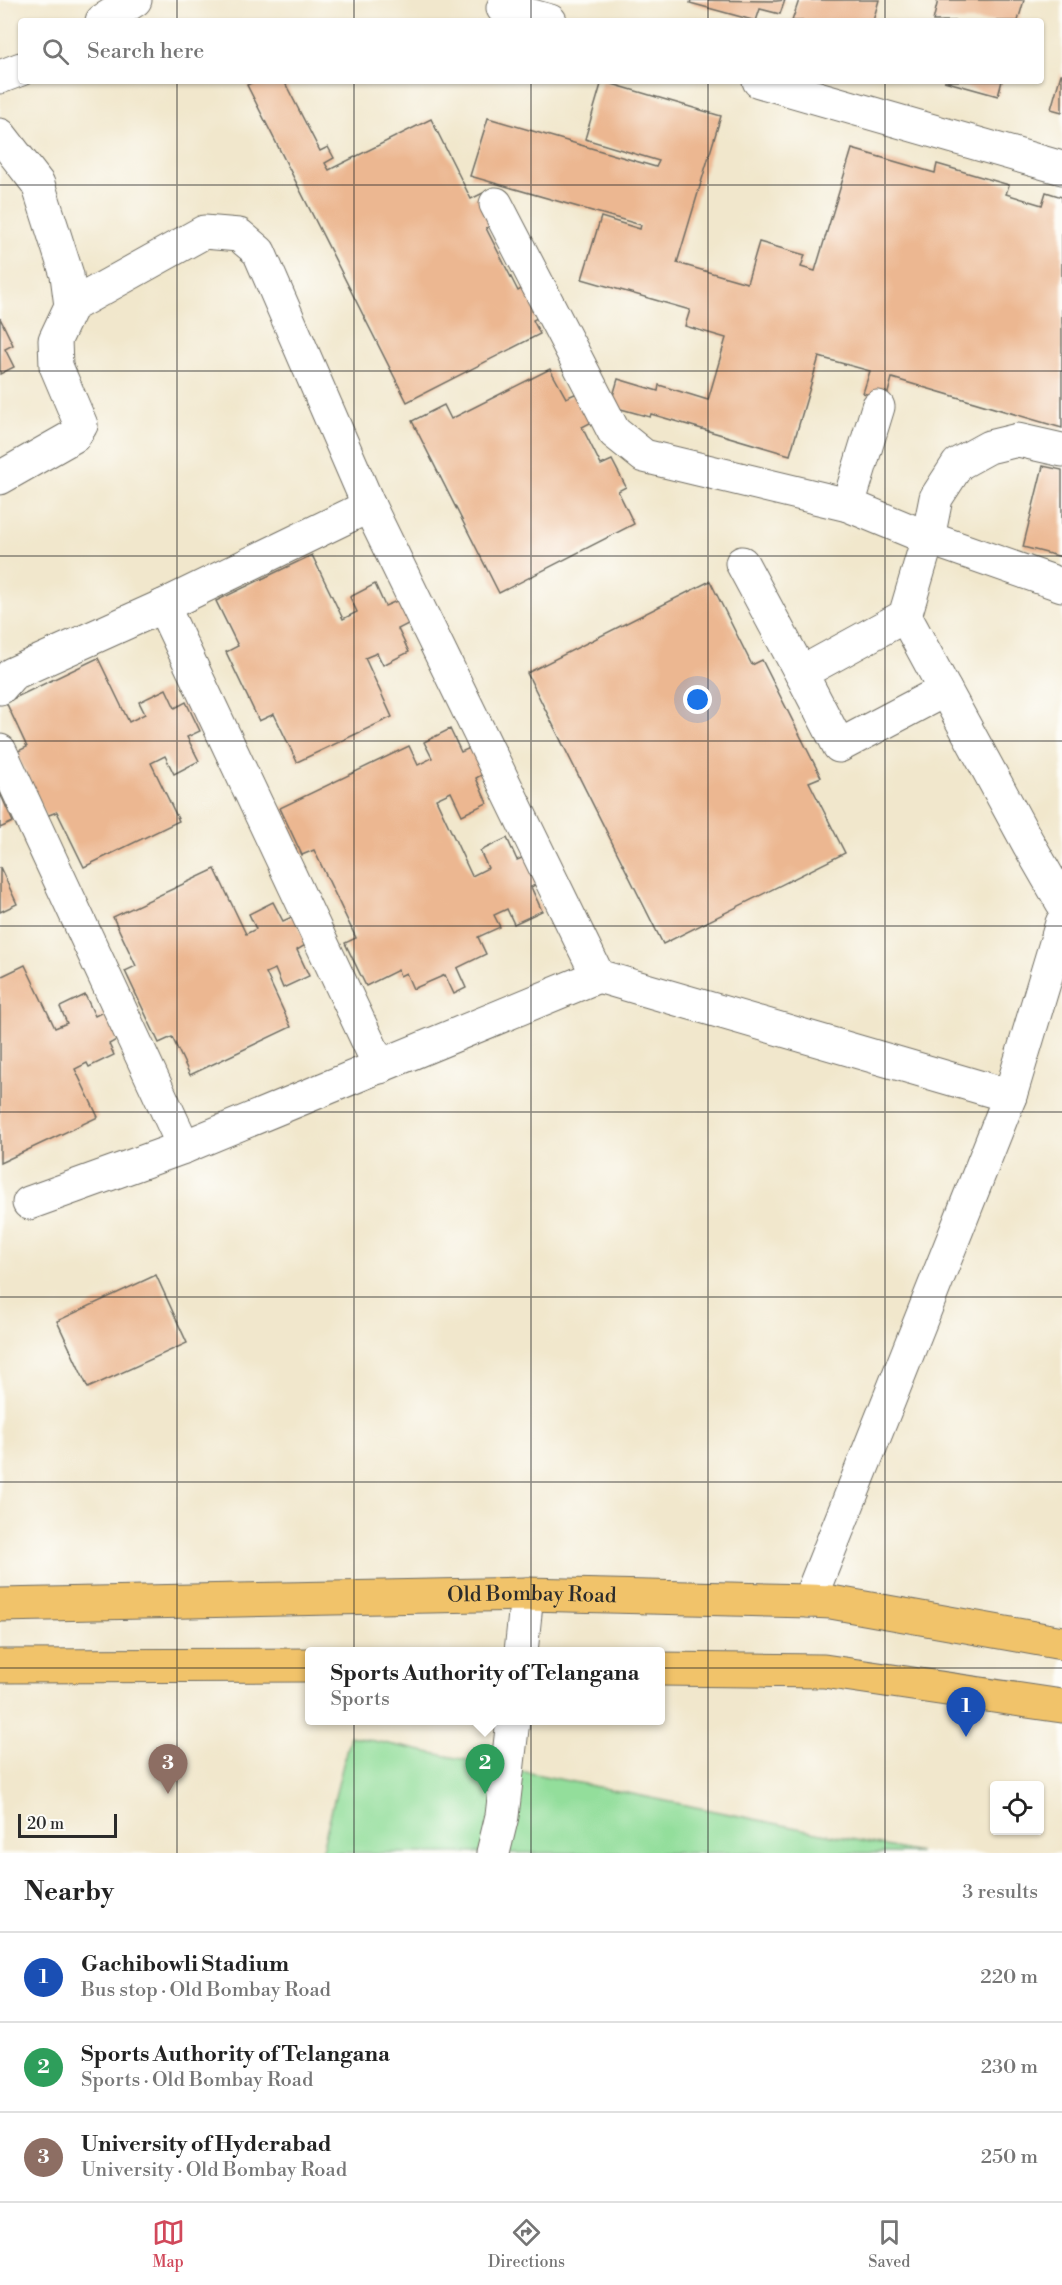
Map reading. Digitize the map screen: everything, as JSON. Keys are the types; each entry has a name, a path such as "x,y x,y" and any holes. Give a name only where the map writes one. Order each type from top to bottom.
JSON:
{"main road":[{"name":"Old Bombay Road","path":"0,1605 527,1594 809,1601 831,1602 1062,1643"},
{"path":"0,1666 305,1665"},
{"path":"665,1669 824,1671 1062,1706"}],"lane":[{"path":"107,18 135,0"},
{"path":"503,8 539,18"},
{"path":"0,77 18,70"},
{"path":"769,84 1062,168"},
{"path":"0,135 38,184 67,275 71,306 55,340 56,366 81,425 74,436 0,478"},
{"path":"495,204 614,432 644,456 848,505 928,538 1062,585"},
{"path":"71,306 204,232 239,235 259,252 369,506 598,976"},
{"path":"848,505 878,407"},
{"path":"1062,450 1018,440 989,447 958,464 936,498 928,538 905,616 1062,902"},
{"path":"0,688 12,674 163,606 369,506"},
{"path":"741,563 839,746 945,690"},
{"path":"163,606 380,1067"},
{"path":"801,673 905,616"},
{"path":"0,751 184,1147"},
{"path":"809,1601 1010,1096 1062,923"},
{"path":"28,1203 184,1147 598,976 1010,1096"},
{"path":"522,1647 527,1594"},
{"path":"493,1853 501,1816 512,1725"}],"green space":[{"path":"350,1736 919,1853 321,1853"}],"building":[{"path":"691,0 785,0 780,14 760,9 757,18 745,18 690,3"},
{"path":"799,0 879,0 874,18 793,18"},
{"path":"938,0 1024,0 1019,18 934,18"},
{"path":"1062,74 1062,112 1051,109"},
{"path":"286,84 320,151 328,147 334,158 325,163 329,170 431,119 471,199 487,191 502,220 486,228 518,291 532,283 547,313 533,320 540,334 407,402 247,85"},
{"path":"601,84 612,84 721,116 677,263 747,283 759,242 805,255 801,267 815,271 852,149 935,173 937,164 1009,185 1006,194 1042,205 1046,192 1062,197 1062,428 892,378 886,400 863,393 870,371 819,357 790,455 651,414 650,417 610,406 618,379 658,391 659,385 708,400 726,338 685,326 690,310 582,279 601,217 640,229 641,225 470,176 488,118 656,167 659,161 585,139"},
{"path":"955,84 1001,84 998,96"},
{"path":"0,318 13,345 5,349 14,367 0,374"},
{"path":"550,369 566,398 577,393 592,422 582,427 601,465 612,460 626,487 618,491 634,524 499,593 412,421 444,405 451,419"},
{"path":"1043,466 1062,470 1062,557 1023,547"},
{"path":"312,555 343,619 357,612 350,597 375,584 385,606 399,600 410,623 398,629 409,652 383,665 377,653 365,658 392,717 297,762 274,714 259,721 226,652 238,646 216,601"},
{"path":"710,581 752,665 762,660 821,777 809,782 845,853 663,944 527,673"},
{"path":"98,658 129,722 145,714 139,702 166,689 175,708 186,702 200,731 187,737 199,761 174,774 165,756 151,763 179,821 84,867 57,812 46,816 16,752 27,747 6,702"},
{"path":"450,729 461,752 472,747 485,773 476,778 487,803 462,815 451,792 436,799 472,876 488,868 480,851 507,838 517,860 527,856 539,883 531,887 542,911 514,924 507,909 494,915 500,927 478,937 486,954 457,968 466,988 454,994 445,975 413,989 406,973 400,976 398,970 366,986 345,943 356,938 314,850 302,855 280,808 409,746 418,765 432,758 424,742"},
{"path":"0,793 13,822 0,828"},
{"path":"0,867 17,904 0,912"},
{"path":"215,869 246,934 256,929 249,914 273,902 283,921 294,916 307,944 297,950 309,976 283,988 275,969 266,973 291,1027 190,1075 172,1037 159,1043 125,971 136,966 113,917"},
{"path":"25,965 55,1028 67,1023 60,1007 85,995 95,1016 107,1010 120,1038 109,1044 114,1055 89,1067 87,1063 75,1069 98,1117 0,1163 0,977"},
{"path":"156,1275 187,1343 88,1388 57,1321"}],"place":[{"name":"Gachibowli Stadium","path":"966,1737"},
{"name":"University of Hyderabad","path":"168,1794"},
{"name":"Sports Authority of Telangana","path":"485,1794"}]}
